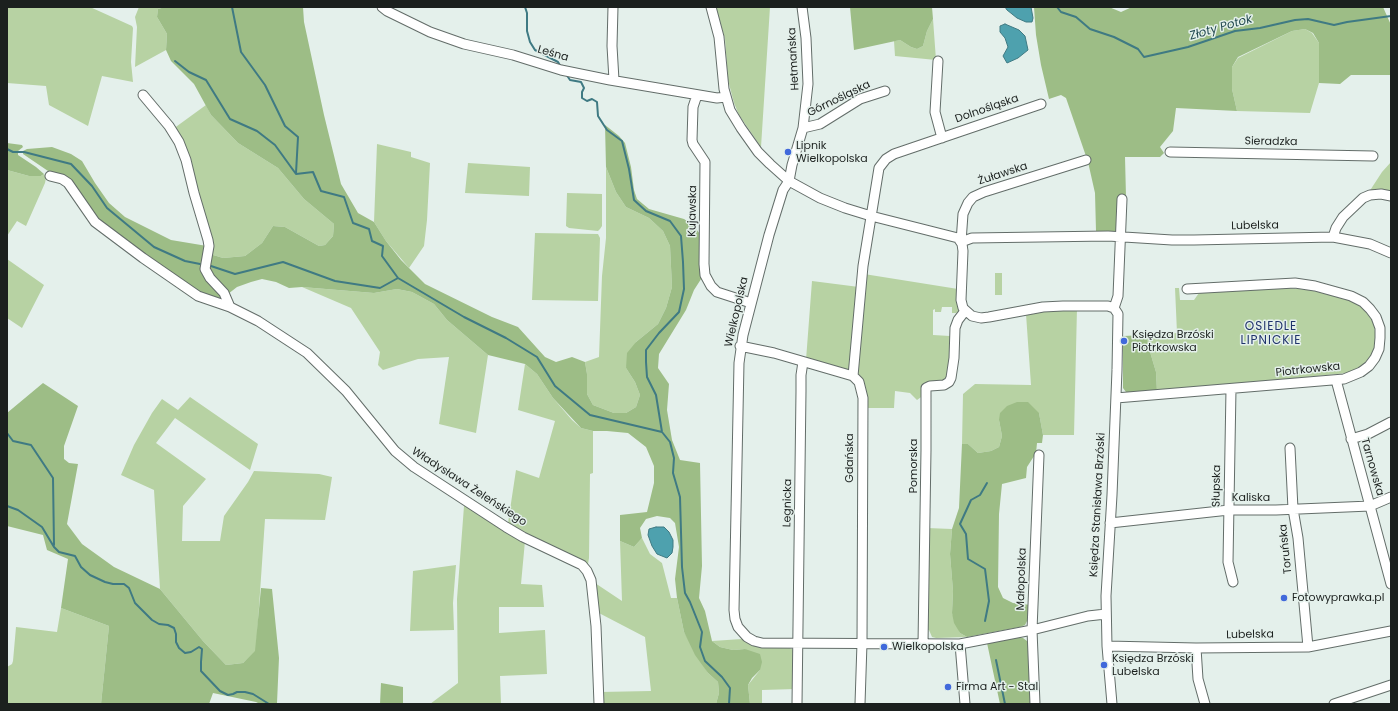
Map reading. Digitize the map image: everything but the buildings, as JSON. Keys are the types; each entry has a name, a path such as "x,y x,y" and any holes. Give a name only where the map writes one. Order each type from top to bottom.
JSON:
{"street":[{"name":"Leśna","path":"382,7 411,24 464,44 513,55 565,70 614,80 697,95 717,98 726,97"},
{"path":"614,7 612,46 614,80"},
{"path":"711,7 719,38 726,97 732,115 750,141 770,164 789,181 820,198 871,216 958,238 961,242 962,251 961,300 965,311 972,316 981,318 1043,307 1108,306 1114,308"},
{"name":"Hetmańska","path":"789,181 803,128 808,84 806,38 802,7"},
{"path":"938,61 935,112 942,138"},
{"name":"Górnośląska","path":"803,128 820,124 860,99 885,91"},
{"path":"143,95 169,126 182,148 208,240 209,246 206,269 210,278 224,293 230,307"},
{"name":"Kujawska","path":"697,95 693,107 692,140 705,162 705,275 711,286 717,292 751,304"},
{"name":"Dolnośląska","path":"871,216 879,168 886,159 894,154 1041,104"},
{"name":"Sieradzka","path":"1170,152 1373,156"},
{"name":"Żuławska","path":"961,242 963,214 968,203 973,197 984,192 1086,160"},
{"name":"Władysława Żeleńskiego","path":"50,176 62,179 68,183 95,222 143,258 198,296 230,307 258,321 311,357 346,392 395,451 414,467 523,537 582,565 587,571 591,580 596,626 599,704"},
{"name":"Wielkopolska","path":"789,181 783,190 751,304 740,346 738,363 734,610 735,619 742,633 754,641 762,643 960,644 1032,630 1088,616 1106,614"},
{"path":"1332,236 1343,218 1363,198 1370,195 1381,194 1391,196"},
{"name":"Księdza Stanisława Brzóski","path":"1112,704 1107,646 1106,580 1116,398 1118,314 1114,308 1118,296 1122,199"},
{"name":"Gdańska","path":"860,704 862,643 863,398 859,382 854,376 859,295 871,216"},
{"name":"Lubelska","path":"1121,237 1194,240 1332,236 1370,244 1391,253"},
{"path":"961,242 972,238 1121,237"},
{"name":"Piotrkowska","path":"1116,398 1348,378 1361,372 1372,362 1379,349 1380,328 1376,318 1363,302 1351,296 1315,286 1295,283 1187,289"},
{"name":"Pomorska","path":"923,644 926,390 930,386 947,384 951,378 954,363 955,328 958,320 965,311"},
{"path":"740,346 774,353 854,376"},
{"name":"Legnicka","path":"799,644 801,375 803,362"},
{"name":"Tarnowska","path":"1336,380 1391,584"},
{"name":"Słupska","path":"1231,389 1228,562 1233,582"},
{"path":"1351,439 1373,431 1391,422"},
{"name":"Toruńska","path":"1290,448 1293,509 1298,538 1308,647"},
{"name":"Małopolska","path":"1034,704 1032,630 1039,455"},
{"name":"Kaliska","path":"1110,523 1190,513 1229,510 1276,510 1370,506 1391,497"},
{"name":"Lubelska","path":"1107,646 1196,648 1308,647 1391,631"},
{"path":"797,704 799,644"},
{"path":"960,644 965,704"},
{"path":"1196,648 1198,679 1205,704"},
{"path":"1334,704 1391,684"}],"green space":[{"path":"7,7 90,7 132,26 131,62 133,82 102,76 88,126 49,105 46,86 7,83"},
{"path":"139,7 165,7 158,9 157,17 167,34 166,50 135,67 137,27 135,17"},
{"path":"165,7 303,7 304,22 324,115 341,184 358,213 374,222 386,241 401,260 425,284 492,317 518,327 545,357 556,362 572,357 585,362 587,374 587,394 593,405 614,413 626,413 636,407 640,395 635,382 626,368 627,353 636,342 658,324 666,308 672,287 670,246 663,231 649,218 626,207 616,192 606,167 605,125 625,143 637,199 649,209 684,219 693,225 700,234 703,276 694,290 686,310 659,354 658,368 669,384 667,410 672,440 680,460 700,463 702,566 699,598 705,611 712,641 720,647 733,650 745,649 760,654 762,662 760,670 752,678 748,685 750,704 716,704 719,693 718,682 708,673 695,655 684,632 677,598 675,579 679,547 675,523 670,518 657,516 646,519 640,528 642,538 634,547 620,541 620,515 647,512 654,483 654,466 646,447 628,433 593,431 581,428 553,398 537,374 525,364 488,355 447,320 434,304 412,292 397,289 374,293 302,287 289,288 276,282 262,279 237,287 228,294 208,270 210,254 223,258 245,256 262,243 273,226 285,227 319,246 325,245 333,236 334,224 304,199 278,168 238,143 211,115 194,84 171,61 166,50 167,34 157,17 158,9"},
{"path":"716,7 770,7 761,147 739,115 734,103 728,80 725,39"},
{"path":"850,7 932,7 933,19 927,31 923,46 917,49 900,40 854,50"},
{"path":"1034,7 1109,7 1121,12 1132,7 1383,7 1391,25 1391,75 1351,75 1340,84 1319,83 1319,43 1313,33 1305,29 1292,31 1238,57 1232,67 1232,89 1237,111 1176,108 1173,131 1160,147 1164,153 1160,157 1125,157 1126,197 1124,215 1119,231 1114,233 1099,234 1096,231 1095,193 1088,162 1066,98 1061,95 1049,99 1036,35"},
{"path":"933,19 936,60 895,56 894,41 900,40 917,49 923,46 927,31"},
{"path":"1305,29 1312,33 1319,43 1319,83 1310,113 1237,111 1232,89 1232,67 1238,58 1292,31"},
{"path":"206,105 211,115 238,143 278,168 304,199 334,224 333,236 325,245 319,246 285,227 273,226 262,243 245,256 223,258 210,254 173,129"},
{"path":"7,143 22,145 23,147 18,151 18,155 44,174 41,176 29,176 7,170"},
{"path":"377,144 411,152 411,157 430,163 424,246 409,268 386,241 374,222"},
{"path":"52,147 71,154 82,161 109,203 125,217 171,240 207,246 204,262 222,294 223,302 200,293 97,220 87,206 51,173 23,154 23,151 27,149"},
{"path":"1391,162 1391,194 1369,192 1382,172"},
{"path":"468,163 530,167 529,196 465,193"},
{"path":"606,167 616,192 626,207 649,218 663,231 670,246 672,287 666,308 658,324 636,342 626,368 635,382 640,395 636,407 626,413 614,413 593,405 587,394 587,374 585,362 599,357 602,276 606,238"},
{"path":"7,170 29,176 41,176 44,174 46,178 26,226 17,221 7,236"},
{"path":"567,193 602,194 602,226 598,231 569,228 566,226"},
{"path":"535,233 598,234 600,238 598,301 532,300"},
{"path":"7,259 44,285 22,328 7,318"},
{"path":"995,273 1002,273 1002,295 995,295"},
{"path":"864,274 958,289 960,310 956,313 952,313 952,307 942,307 941,312 935,312 935,309 933,310 933,335 950,336 949,377 917,400 910,393 895,391 894,408 864,408 857,373"},
{"path":"812,281 859,287 849,371 806,360"},
{"path":"302,287 374,293 397,289 412,292 434,304 447,320 488,355 476,433 439,424 449,357 418,359 383,370 378,365 380,352 351,308"},
{"path":"1175,288 1179,288 1180,300 1194,300 1199,293 1288,288 1310,290 1350,300 1358,303 1374,323 1376,341 1372,355 1362,366 1347,373 1157,392 1156,372 1148,345 1147,335 1177,333"},
{"path":"1077,308 1074,435 1043,435 1039,413 999,420 1002,436 999,447 991,451 978,453 968,444 962,444 963,394 975,384 1031,385 1026,314 1040,311"},
{"path":"1147,335 1148,345 1156,372 1157,392 1136,394 1135,392 1126,392 1123,388 1123,336"},
{"path":"525,364 537,374 553,398 572,420 581,428 593,431 593,473 590,474 589,558 588,564 586,565 523,535 508,523 516,470 539,478 555,421 518,410"},
{"path":"43,383 78,406 64,446 64,459 69,463 78,464 67,524 82,544 114,567 160,589 203,641 226,665 243,663 255,651 261,588 272,589 279,658 277,703 279,704 260,704 213,693 209,704 101,704 109,626 61,608 68,559 47,550 43,535 7,526 7,413"},
{"path":"190,397 258,444 250,470 175,418 156,443 206,479 183,506 182,541 220,541 224,516 254,471 319,474 332,477 325,520 265,519 256,651 243,663 226,665 203,641 160,589 154,490 121,475 134,445 152,413 162,399 178,410"},
{"path":"1017,402 1028,402 1039,413 1043,435 1042,443 1037,443 1036,453 1027,467 1026,478 1002,484 999,514 998,587 1003,598 1013,603 1031,605 1025,625 967,637 960,633 954,623 952,613 953,591 950,554 952,529 959,508 962,444 968,444 978,453 991,451 999,447 1002,436 999,420 1000,413 1007,406"},
{"path":"466,505 525,541 521,584 542,585 544,607 499,607 499,633 545,630 547,674 500,676 501,704 430,704 458,683 457,599 464,506"},
{"path":"927,528 952,529 950,554 953,591 952,613 960,633 967,637 936,638 932,637 929,630 927,630"},
{"path":"642,538 650,554 662,563 671,598 677,598 684,632 708,673 718,682 719,693 716,704 601,704 600,692 651,691 645,637 597,612 595,583 622,601 620,541 634,547"},
{"path":"456,565 453,603 454,630 410,631 413,571"},
{"path":"61,608 109,626 101,704 7,704 7,667 12,664 13,661 16,627 57,632"},
{"path":"1018,637 1027,641 1029,649 1033,704 1000,704 987,643"},
{"path":"742,639 760,647 787,647 792,649 795,653 796,689 762,690 762,704 750,704 748,685 760,670 745,649 733,650 720,647 712,641"},
{"path":"381,683 403,687 403,704 380,704"}],"water":[{"path":"1005,7 1031,7 1033,18 1032,22 1026,22 1017,18"},
{"path":"1005,24 1019,30 1025,36 1028,50 1018,58 1007,63 1003,56 1008,47 1005,38 1000,32 1000,26"},
{"path":"664,527 669,532 673,540 672,553 667,558 657,554 648,535 649,529"}],"waterway":[{"path":"232,7 241,52 265,85 285,126 298,137 296,173"},
{"path":"525,7 527,13 527,31 530,42 535,50 558,62 561,67"},
{"name":"Złoty Potok","path":"1057,7 1061,12 1076,17 1090,29 1114,37 1138,49 1144,57 1188,47 1235,31 1260,28 1295,20 1308,19 1334,25 1391,16"},
{"path":"175,61 189,72 206,80 230,119 257,131 275,145 296,174 313,172 321,191 344,197 353,223 369,229 372,241 383,246 382,256 398,278 464,317 506,338 537,357 555,386 590,415 662,432"},
{"path":"566,74 570,80 581,82 584,88 582,98 587,101 592,99 597,102 598,116 607,130 622,141 629,169 634,200 646,211 670,221 681,236 684,289 679,312 659,333 646,350 647,377 656,395 662,432 670,442 674,458 673,473 680,497 682,567 685,593 702,632 700,647 705,661 722,677 730,688 729,704"},
{"path":"7,149 13,152 24,152 71,164 92,186 107,208 154,247 185,261 200,264"},
{"path":"211,266 235,274 283,262 335,281 380,288 398,278"},
{"path":"7,433 13,441 31,445 53,478 54,545"},
{"path":"985,621 989,601 985,569 968,559 966,534 960,524 971,500 980,495 987,483"},
{"path":"7,506 18,510 42,527 54,547 59,552 75,556 81,567 90,575 105,582 124,584 129,588 135,603 152,620 159,624 168,625 174,628 176,642 179,648 185,653 191,652 199,647 202,649 201,671 220,691 228,695 237,692 253,694 269,704"},
{"path":"996,660 1005,704"}],"place":[{"name":"Lipnik Wielkopolska","path":"788,152"},
{"name":"Księdza Brzóski Piotrkowska","path":"1124,341"},
{"name":"Fotowyprawka.pl","path":"1284,598"},
{"name":"Wielkopolska","path":"884,647"},
{"name":"Księdza Brzóski Lubelska","path":"1104,665"},
{"name":"Firma Art - Stal","path":"948,687"}],"district":[{"name":"OSIEDLE LIPNICKIE","path":"1271,334"}]}
